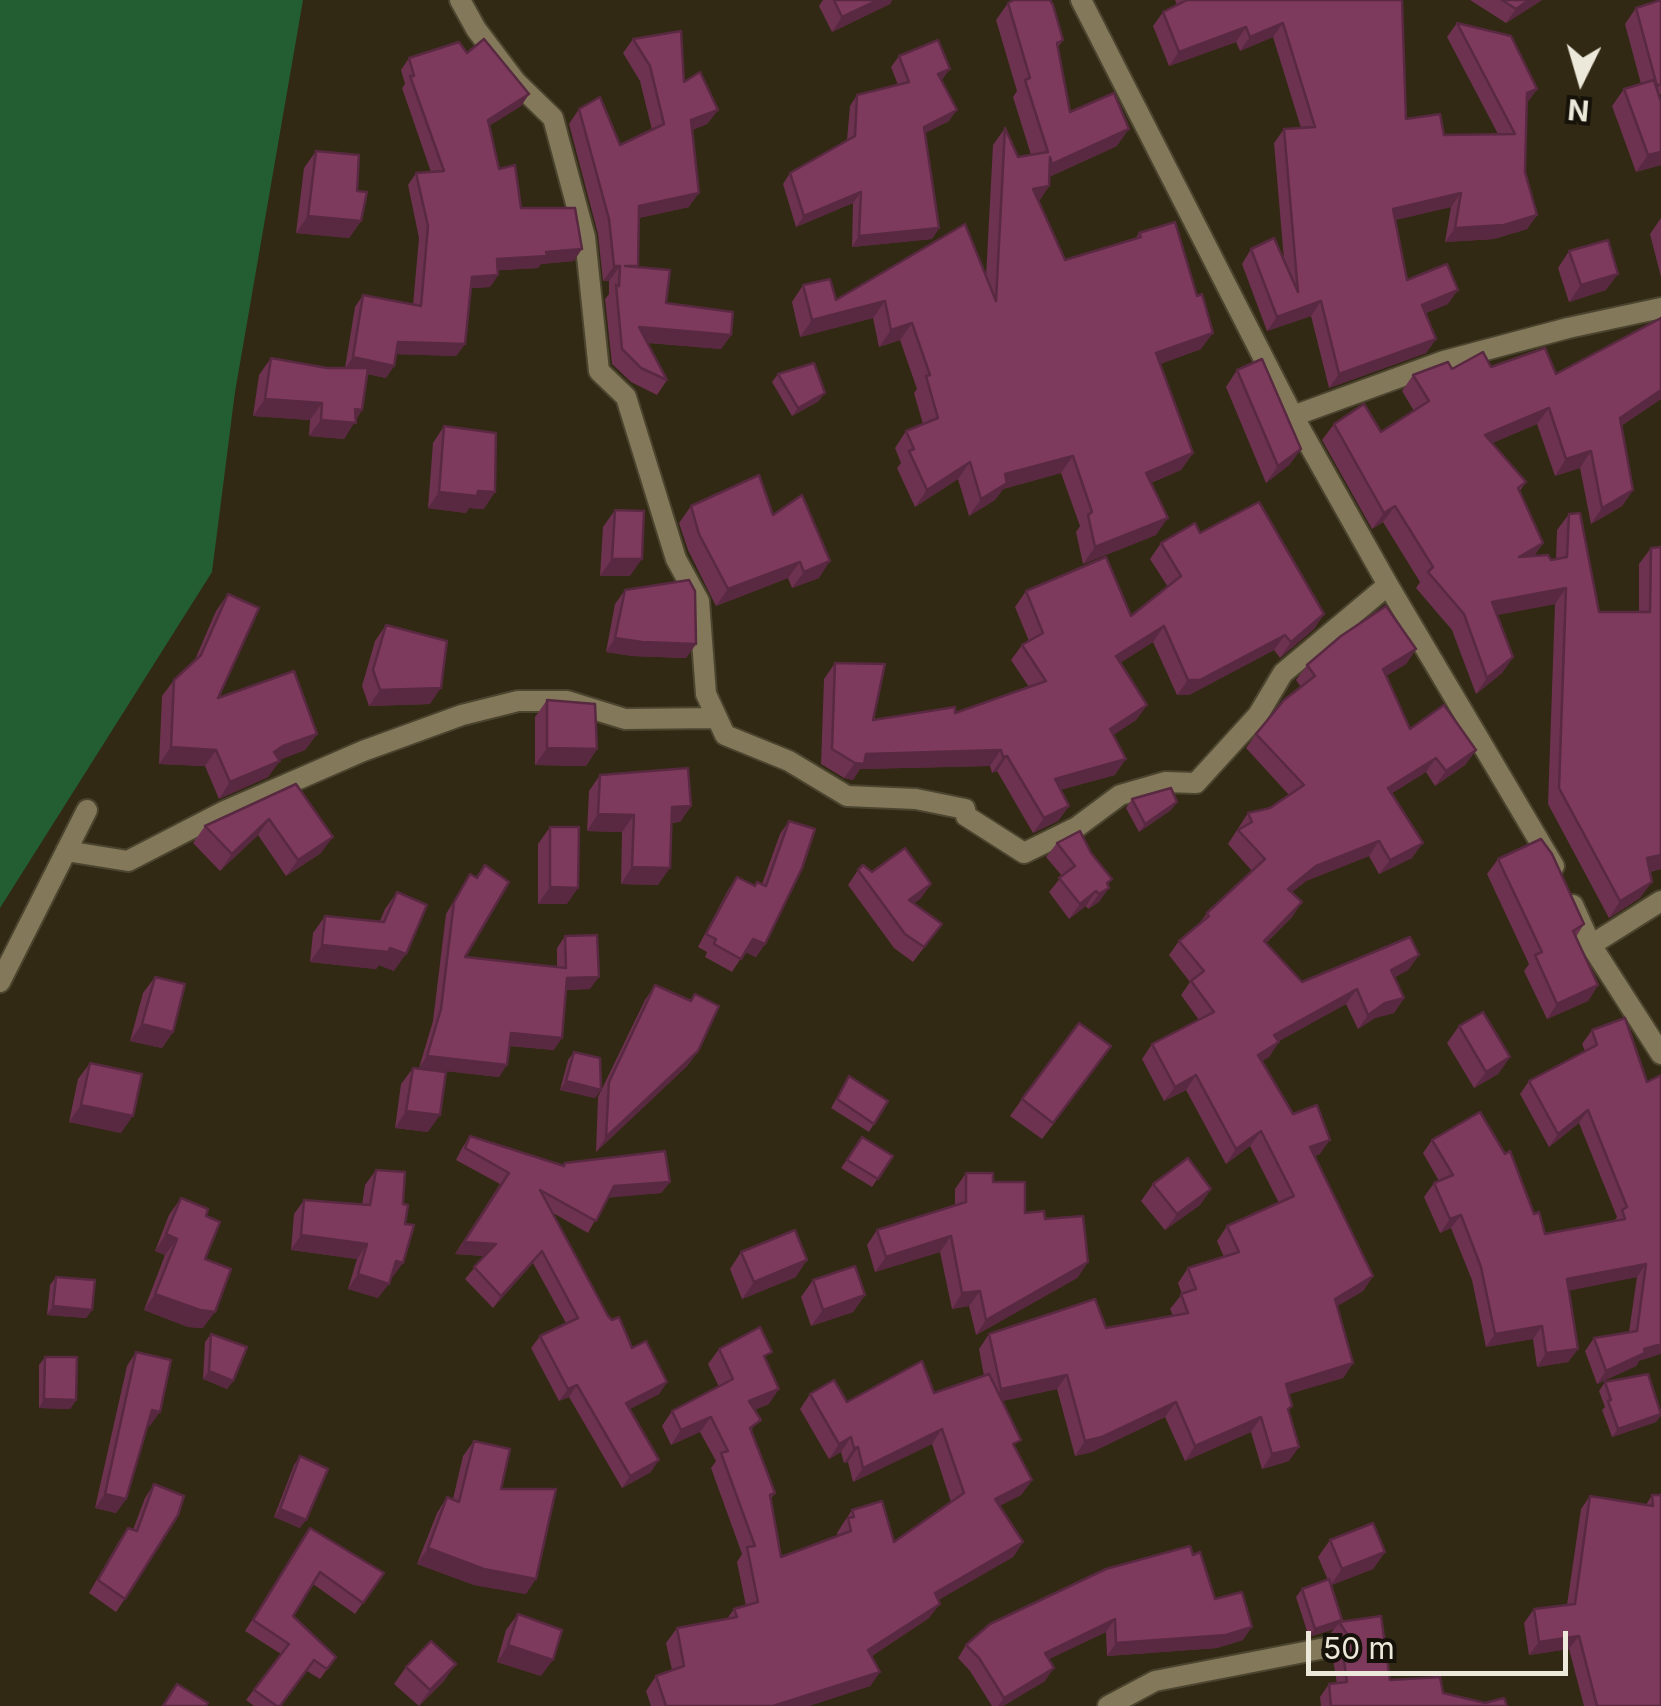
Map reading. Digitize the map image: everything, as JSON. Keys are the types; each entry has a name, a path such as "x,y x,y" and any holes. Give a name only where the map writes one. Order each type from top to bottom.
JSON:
{"street":[{"path":"460,0 476,29 516,82 553,118 585,238 599,370 626,397 676,559 699,601 706,694 725,735 789,761 847,796 916,799 966,808 966,816 1024,852 1077,827 1120,795 1165,782 1196,783 1258,714 1283,672 1388,585"},
{"path":"1081,0 1294,416 1388,585 1546,847 1591,945 1661,1054"},
{"path":"1294,416 1444,362 1568,328 1661,308"},
{"path":"66,851 128,861 224,810 363,751 462,715 518,702 567,700 625,719 717,718"},
{"path":"0,982 88,810"},
{"path":"1591,945 1661,900"},
{"path":"1108,1706 1155,1681 1325,1648"}],"green space":[{"path":"0,0 303,0 235,392 212,572 0,908"}],"building":[{"path":"834,0 878,0 842,17"},
{"path":"1050,0 1053,5 1063,40 1057,43 1070,112 1114,93 1129,129 1052,164 1050,157 1049,186 1033,189 1065,260 1141,237 1139,233 1175,222 1197,296 1202,294 1213,333 1156,353 1193,453 1146,473 1168,518 1095,547 1088,515 1092,512 1073,456 1005,474 1007,483 981,499 970,462 927,490 909,451 914,449 906,431 938,418 926,376 930,375 912,323 891,330 885,301 812,320 803,285 830,279 836,300 965,224 996,301 1005,128 1018,157 1048,152 1025,80 1030,78 1008,3"},
{"path":"1187,0 1402,0 1406,119 1440,114 1444,135 1515,134 1457,23 1511,36 1537,89 1527,93 1525,172 1537,215 1504,225 1455,228 1461,193 1393,209 1407,280 1447,264 1458,290 1422,305 1436,339 1339,374 1321,301 1277,317 1251,249 1274,238 1298,292 1284,129 1315,127 1283,23 1250,37 1246,27 1179,52 1163,12"},
{"path":"1502,0 1529,0 1516,9"},
{"path":"1661,0 1661,84 1657,86 1636,8"},
{"path":"681,31 684,82 700,72 718,110 691,120 699,193 639,206 638,266 625,266 670,270 666,303 733,312 731,335 639,327 667,380 641,368 622,349 616,285 619,286 620,266 614,266 609,219 579,109 600,97 620,145 664,124 650,66 633,39"},
{"path":"484,39 529,94 488,120 499,169 515,165 521,208 575,208 582,249 497,259 498,275 472,277 465,344 398,342 394,366 353,357 363,295 421,306 428,226 416,173 444,171 410,76 414,76 409,58 459,42 467,53"},
{"path":"938,40 950,69 938,74 957,110 924,127 939,228 859,236 861,192 804,216 790,173 855,136 857,95 909,82 899,56"},
{"path":"1654,80 1661,102 1661,152 1648,155 1624,89"},
{"path":"316,151 359,155 357,191 367,192 361,221 308,216"},
{"path":"1608,240 1618,274 1581,285 1569,251"},
{"path":"1661,318 1661,390 1620,418 1633,490 1602,508 1591,451 1566,459 1549,408 1485,435 1526,482 1518,488 1543,543 1519,557 1567,557 1569,514 1580,513 1599,612 1650,612 1651,548 1661,547 1661,855 1647,858 1652,882 1620,901 1559,788 1566,588 1492,602 1513,657 1487,678 1464,614 1428,572 1433,567 1395,506 1384,513 1334,424 1364,404 1381,432 1429,401 1413,375 1448,362 1452,369 1483,352 1491,367 1545,348 1556,374"},
{"path":"271,358 327,368 368,368 362,410 355,409 356,423 321,420 322,403 265,399"},
{"path":"1262,359 1301,449 1278,466 1237,370"},
{"path":"814,363 825,393 798,408 778,374"},
{"path":"444,426 496,433 495,492 478,491 477,496 439,492"},
{"path":"759,475 773,515 802,495 830,561 804,572 800,562 728,589 699,534 691,506"},
{"path":"1259,502 1324,614 1291,642 1285,635 1200,680 1188,680 1164,626 1116,656 1147,705 1110,729 1126,759 1055,779 1069,806 1044,818 1001,750 866,754 864,764 832,749 835,663 885,664 873,720 955,707 955,713 1046,681 1022,645 1043,633 1026,591 1106,557 1131,616 1181,576 1161,543 1195,523 1200,533"},
{"path":"615,510 644,511 642,559 612,559"},
{"path":"689,580 695,591 696,644 615,638 625,590"},
{"path":"228,594 259,608 218,698 294,671 317,734 283,746 274,752 280,761 230,782 216,750 171,747 174,680 201,655"},
{"path":"1386,606 1416,649 1383,669 1410,729 1444,705 1476,750 1446,771 1436,758 1388,788 1423,843 1390,860 1379,841 1316,866 1288,889 1302,902 1264,941 1302,982 1410,937 1419,955 1391,970 1404,998 1385,1003 1368,1015 1357,989 1274,1035 1279,1042 1258,1055 1293,1114 1317,1105 1330,1140 1310,1147 1373,1276 1335,1299 1353,1363 1286,1384 1292,1406 1288,1409 1299,1447 1272,1454 1261,1417 1195,1446 1176,1402 1102,1437 1085,1441 1067,1375 1001,1389 989,1334 1095,1299 1106,1328 1188,1313 1181,1294 1196,1289 1188,1268 1239,1252 1227,1226 1294,1196 1261,1131 1236,1149 1196,1075 1175,1087 1152,1044 1214,1012 1191,981 1204,971 1179,941 1265,859 1238,830 1252,822 1248,813 1270,808 1304,785 1256,734 1284,700 1315,676 1307,665"},
{"path":"386,625 447,641 441,688 380,690 373,670"},
{"path":"547,700 595,704 597,749 547,748"},
{"path":"688,768 691,806 672,807 670,868 632,867 634,815 598,814 600,775"},
{"path":"296,784 333,837 298,860 269,819 232,854 205,826"},
{"path":"1171,788 1177,802 1145,824 1132,799"},
{"path":"789,821 815,829 802,868 765,944 753,939 741,959 714,944 716,939 706,934 737,877 755,886 757,882 766,886"},
{"path":"550,827 579,827 578,888 550,887"},
{"path":"1080,831 1091,853 1112,879 1107,883 1109,888 1099,894 1096,891 1080,904 1059,878 1075,866 1057,843"},
{"path":"1541,839 1552,854 1584,924 1573,931 1598,985 1557,1004 1535,955 1542,952 1498,859"},
{"path":"905,848 931,884 909,900 942,924 924,947 905,934 858,870 863,865 872,872"},
{"path":"485,865 509,882 465,957 566,968 565,936 597,935 599,977 567,978 562,1038 511,1033 507,1065 427,1056 441,1009 454,902 470,874 477,878"},
{"path":"397,892 427,905 406,954 390,948 388,952 322,945 325,916 384,922"},
{"path":"155,977 185,984 173,1032 142,1024"},
{"path":"655,985 691,1001 695,994 719,1006 698,1051 606,1137 609,1082"},
{"path":"1483,1012 1510,1057 1486,1072 1459,1026"},
{"path":"1625,1018 1647,1082 1661,1075 1661,1344 1644,1349 1645,1353 1606,1371 1594,1338 1637,1331 1646,1264 1567,1279 1578,1349 1546,1353 1542,1326 1495,1334 1481,1267 1461,1215 1450,1219 1434,1183 1453,1175 1432,1140 1480,1112 1505,1154 1510,1151 1534,1214 1539,1212 1545,1234 1625,1219 1622,1210 1627,1207 1588,1110 1558,1134 1529,1081 1597,1045 1592,1030"},
{"path":"1079,1023 1111,1046 1053,1123 1022,1099"},
{"path":"574,1052 600,1058 601,1090 566,1081"},
{"path":"90,1063 142,1074 133,1116 81,1105"},
{"path":"413,1068 446,1072 440,1115 406,1111"},
{"path":"849,1076 888,1101 874,1124 837,1099"},
{"path":"470,1136 564,1166 665,1151 670,1182 614,1186 596,1221 540,1190 608,1316 612,1320 619,1317 632,1348 646,1341 667,1382 626,1403 659,1460 630,1476 577,1385 568,1389 540,1336 578,1318 542,1251 501,1296 474,1267 496,1244 464,1242 509,1173 465,1148"},
{"path":"862,1137 893,1156 878,1179 847,1160"},
{"path":"1188,1158 1211,1189 1177,1214 1153,1184"},
{"path":"376,1170 405,1172 405,1224 414,1225 403,1263 396,1261 389,1284 358,1274 367,1244 301,1235 304,1200 370,1205"},
{"path":"966,1173 993,1173 993,1182 1025,1182 1025,1213 1044,1211 1045,1219 1083,1216 1088,1262 986,1320 980,1291 962,1293 951,1236 886,1257 877,1230 966,1202"},
{"path":"181,1198 208,1209 206,1216 220,1222 205,1259 231,1269 215,1312 155,1294 177,1239 166,1234"},
{"path":"795,1230 807,1260 754,1282 741,1252"},
{"path":"855,1266 865,1295 823,1310 813,1280"},
{"path":"56,1277 95,1280 92,1310 53,1306"},
{"path":"760,1327 772,1352 764,1356 779,1389 749,1401 761,1420 750,1428 775,1493 770,1495 781,1557 851,1531 848,1518 854,1517 852,1510 882,1501 894,1542 964,1493 942,1429 863,1468 851,1437 839,1444 810,1394 834,1380 847,1402 922,1361 934,1393 989,1374 1021,1440 1013,1444 1032,1480 995,1499 1023,1542 935,1593 940,1604 868,1650 880,1672 773,1706 666,1706 656,1676 684,1666 677,1628 737,1617 734,1609 758,1602 747,1547 755,1546 721,1453 728,1451 711,1417 681,1430 672,1411 733,1379 719,1349"},
{"path":"211,1334 247,1347 233,1381 209,1371"},
{"path":"136,1352 171,1360 160,1412 152,1410 126,1499 105,1494"},
{"path":"45,1357 77,1357 76,1400 44,1399"},
{"path":"1648,1374 1661,1414 1618,1429 1605,1382"},
{"path":"474,1441 510,1449 501,1489 556,1489 536,1579 484,1569 428,1548 447,1497 459,1502"},
{"path":"300,1456 328,1469 306,1520 280,1509"},
{"path":"154,1484 184,1496 178,1515 125,1599 98,1580 128,1528 137,1531"},
{"path":"1652,1495 1661,1495 1661,1706 1597,1706 1579,1636 1539,1642 1534,1609 1575,1604 1590,1496 1653,1506"},
{"path":"1373,1523 1385,1552 1342,1569 1330,1540"},
{"path":"310,1528 384,1573 363,1603 320,1572 293,1616 336,1657 327,1669 314,1660 277,1706 254,1690 289,1644 253,1620"},
{"path":"1190,1546 1193,1555 1200,1552 1215,1599 1242,1592 1252,1627 1226,1635 1116,1643 1115,1619 1045,1653 1054,1668 1004,1698 966,1645 990,1624 1106,1569"},
{"path":"1329,1579 1342,1620 1315,1629 1302,1589"},
{"path":"518,1614 562,1630 553,1660 508,1645"},
{"path":"1381,1616 1390,1680 1440,1677 1443,1693 1485,1703 1504,1698 1507,1706 1331,1706 1329,1684 1347,1682 1342,1646 1347,1634 1339,1622"},
{"path":"431,1641 456,1664 430,1690 406,1667"},
{"path":"177,1684 208,1703 206,1706 163,1706"}]}
